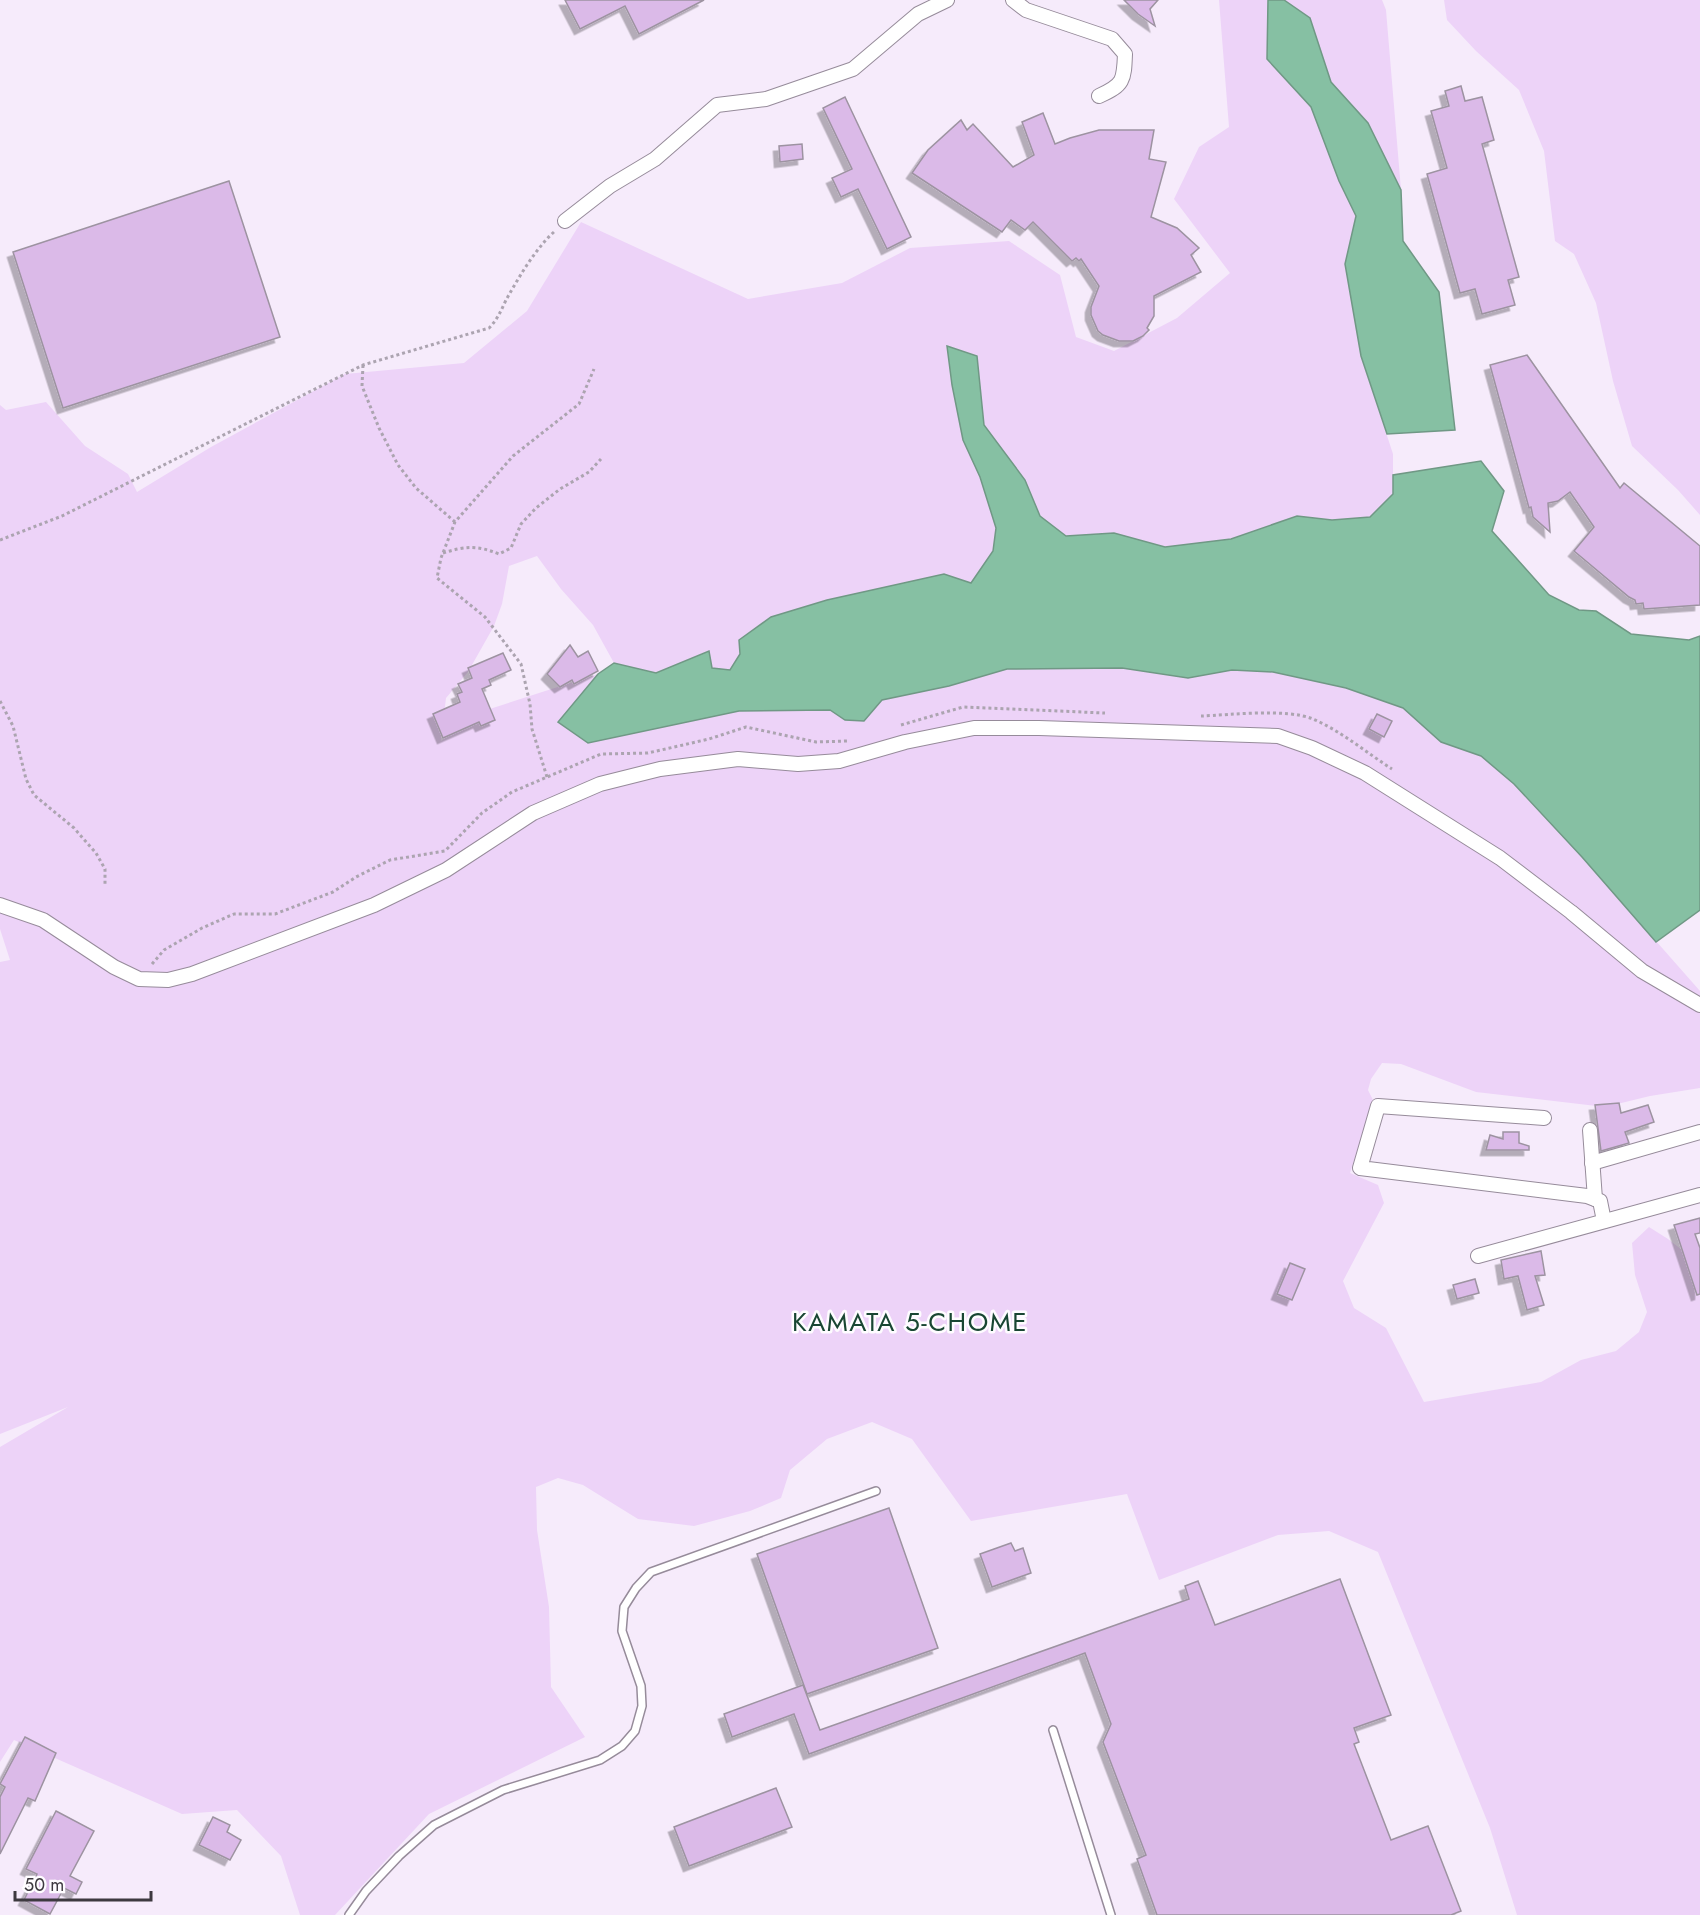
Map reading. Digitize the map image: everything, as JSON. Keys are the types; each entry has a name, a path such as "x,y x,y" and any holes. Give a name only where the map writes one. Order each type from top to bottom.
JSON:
{"street":[{"path":"565,221 609,186 655,159 717,105 766,99 853,69 918,14 947,0"},
{"path":"1013,0 1026,10 1112,39 1125,54 1124,76 1116,89 1100,96"},
{"path":"0,905 43,920 114,967 139,979 168,980 192,974 374,905 446,870 533,813 600,784 660,769 738,759 798,764 839,761 906,742 974,728 1278,736 1312,747 1365,773 1500,858 1571,912 1642,971 1700,1005"},
{"path":"1544,1118 1378,1106 1360,1168 1587,1196 1600,1201 1604,1221"},
{"path":"1590,1130 1595,1199"},
{"path":"1592,1163 1700,1132"},
{"path":"1478,1256 1700,1195"}],"lane":[{"path":"349,1915 366,1891 399,1856 434,1825 503,1790 600,1760 622,1746 635,1731 642,1706 641,1686 622,1631 624,1607 636,1588 651,1572 876,1491"},
{"path":"1053,1730 1111,1915"}],"path":[{"path":"0,540 62,516 363,365 489,328 496,321 507,299 545,241 565,221"},
{"path":"363,365 362,386 379,428 398,465 416,488 454,522"},
{"path":"547,777 532,729 530,704 521,663 485,617 437,578 454,522 513,456 579,404 594,369"},
{"path":"443,553 464,547 482,548 499,554 511,548 521,525 536,508 560,489 589,472 601,459"},
{"path":"0,701 13,726 26,779 34,795 74,828 96,853 105,869 105,884"},
{"path":"894,728 963,707 1112,713"},
{"path":"1192,716 1282,714 1312,719 1395,771"},
{"path":"139,979 164,950 213,923 234,915 275,914 333,892 356,877 390,860 445,851 482,813 512,792 601,754 648,753 746,728 816,742 851,741"}],"shaded area":[{"path":"1219,0 1268,0 1267,59 1311,107 1339,181 1356,216 1345,264 1361,356 1393,454 1393,494 1371,517 1332,520 1297,516 1231,539 1165,547 1114,533 1066,536 1040,516 1025,480 984,425 977,356 948,346 952,385 963,440 980,477 996,528 993,551 971,583 944,574 827,600 771,617 740,654 730,670 712,668 708,651 656,673 614,663 593,625 561,589 537,556 509,566 502,604 494,626 468,672 446,698 441,741 471,715 598,674 558,722 588,743 739,711 830,710 845,720 882,700 949,686 1007,669 1122,668 1188,678 1232,670 1273,672 1346,688 1403,708 1441,741 1481,756 1514,784 1700,991 1700,1088 1650,1096 1605,1107 1476,1092 1401,1064 1382,1063 1371,1079 1368,1090 1373,1100 1350,1173 1378,1185 1384,1203 1343,1281 1354,1308 1386,1328 1424,1402 1541,1382 1581,1360 1616,1351 1639,1332 1647,1312 1635,1275 1632,1243 1649,1227 1700,1264 1700,1915 1517,1915 1490,1828 1378,1552 1329,1531 1278,1535 1159,1580 1127,1494 971,1521 912,1439 872,1422 827,1439 790,1470 781,1498 750,1511 694,1526 638,1519 583,1485 558,1478 536,1487 537,1530 549,1607 551,1687 585,1737 429,1814 335,1915 300,1915 281,1856 237,1810 182,1814 14,1740 0,1762 0,1447 68,1407 0,1434 0,962 10,960 0,929 0,405 6,410 46,402 85,446 128,474 137,492 211,447 345,374 464,363 527,311 581,222 748,299 842,283 910,248 1009,241 1060,275 1076,337 1114,351 1177,318 1230,273 1174,199 1199,147 1229,127"},
{"path":"1268,0 1284,0 1310,18 1331,82 1368,123 1401,190 1403,241 1439,292 1455,430 1387,434 1361,356 1345,264 1356,216 1339,181 1311,107 1267,59"},
{"path":"1284,0 1382,0 1386,10 1401,190 1368,123 1331,82 1310,18"},
{"path":"1444,0 1700,0 1700,515 1678,490 1632,446 1613,381 1596,303 1574,254 1555,241 1544,151 1519,90 1476,51 1447,20"},
{"path":"947,346 977,356 984,425 1025,480 1040,516 1066,536 1114,533 1165,547 1231,539 1297,516 1332,520 1370,517 1393,494 1393,475 1481,461 1504,491 1492,531 1549,595 1579,610 1596,611 1631,634 1689,640 1700,636 1700,910 1656,942 1514,784 1481,756 1441,742 1403,708 1346,688 1273,672 1232,670 1188,678 1122,668 1007,669 949,686 882,700 864,721 845,720 830,710 739,711 588,743 558,722 598,674 614,663 656,673 709,651 712,668 730,670 740,654 739,640 771,617 827,600 944,574 971,583 993,551 996,528 980,477 963,440"}],"building":[{"path":"565,0 704,0 639,34 625,6 580,29"},
{"path":"1124,0 1158,0 1150,9 1155,26 1138,14"},
{"path":"1461,86 1465,101 1482,97 1494,140 1482,144 1519,277 1508,280 1515,305 1482,314 1475,289 1460,293 1427,174 1447,168 1431,111 1449,106 1445,91"},
{"path":"845,97 911,237 887,249 858,189 841,197 832,178 852,169 823,108"},
{"path":"1043,113 1055,144 1099,130 1154,130 1149,159 1166,162 1151,217 1177,228 1199,248 1191,255 1201,272 1154,296 1154,316 1147,328 1149,330 1133,341 1119,341 1098,331 1091,315 1091,307 1099,286 1081,259 1079,261 1076,258 1072,261 1033,222 1025,230 1011,220 1002,232 912,173 928,150 961,120 967,130 973,124 1013,167 1034,155 1022,122"},
{"path":"802,144 803,159 780,162 779,146"},
{"path":"229,181 280,337 63,408 13,252"},
{"path":"1527,355 1620,488 1624,483 1700,546 1700,605 1644,609 1643,603 1636,604 1635,600 1574,551 1594,527 1570,492 1558,501 1548,503 1550,532 1533,517 1490,365"},
{"path":"570,645 578,657 588,651 598,671 574,684 572,680 560,687 547,674"},
{"path":"503,653 511,670 489,680 491,685 482,689 495,720 481,726 479,722 443,738 433,714 460,702 457,694 462,692 458,684 472,678 468,668"},
{"path":"1377,714 1392,721 1384,737 1369,729"},
{"path":"1619,1103 1621,1113 1648,1105 1654,1122 1625,1132 1629,1143 1601,1151 1595,1105"},
{"path":"1503,1132 1519,1132 1519,1143 1529,1146 1529,1150 1486,1150 1490,1135 1503,1139"},
{"path":"1700,1218 1700,1233 1695,1234 1700,1248 1700,1294 1697,1295 1674,1225"},
{"path":"1541,1251 1545,1275 1535,1276 1544,1305 1527,1310 1518,1276 1504,1279 1501,1260"},
{"path":"1290,1263 1305,1269 1292,1300 1277,1294"},
{"path":"1475,1279 1479,1293 1457,1299 1453,1285"},
{"path":"889,1508 938,1648 807,1694 757,1554"},
{"path":"1011,1543 1015,1551 1023,1548 1031,1573 992,1587 980,1554"},
{"path":"1340,1579 1391,1715 1354,1728 1359,1742 1354,1744 1391,1840 1428,1826 1461,1911 1451,1915 1157,1915 1137,1859 1146,1855 1103,1742 1111,1724 1085,1653 809,1754 794,1714 732,1737 724,1714 803,1685 820,1730 1189,1599 1185,1586 1198,1581 1215,1625"},
{"path":"25,1737 56,1753 35,1801 28,1798 0,1854 0,1797 5,1787 0,1784"},
{"path":"776,1788 792,1827 689,1866 674,1827"},
{"path":"56,1811 94,1831 70,1876 82,1882 76,1894 64,1888 50,1914 24,1900 37,1874 26,1869"},
{"path":"213,1817 230,1825 227,1832 241,1840 230,1860 199,1845"}],"district":[{"name":"KAMATA 5-CHOME","path":"910,1322"}]}
